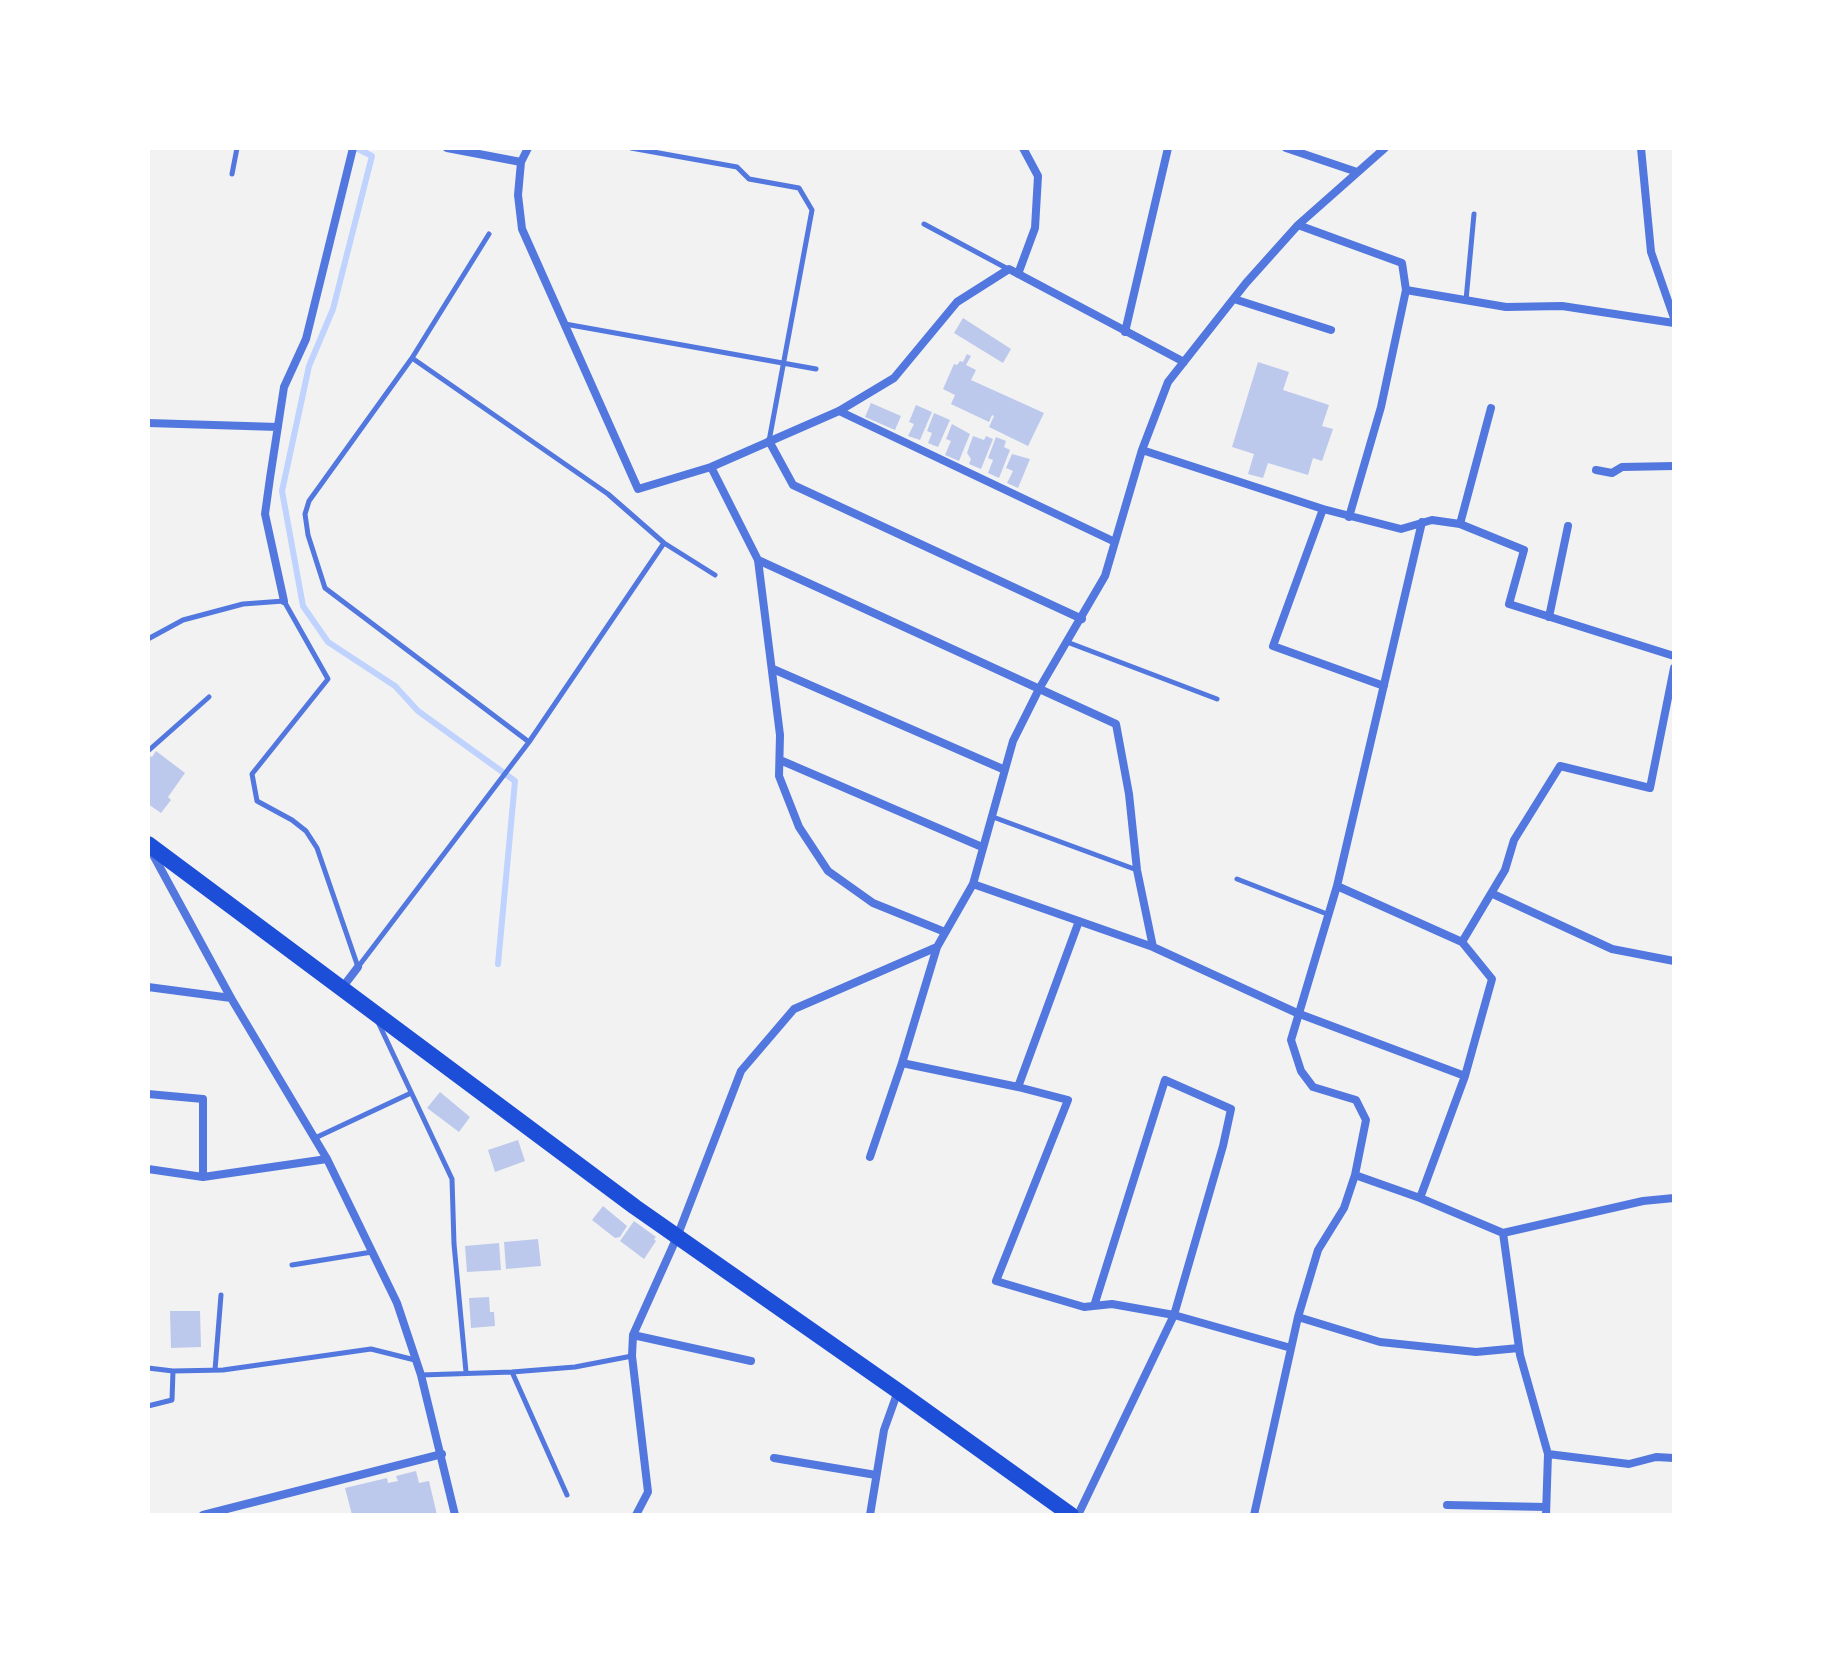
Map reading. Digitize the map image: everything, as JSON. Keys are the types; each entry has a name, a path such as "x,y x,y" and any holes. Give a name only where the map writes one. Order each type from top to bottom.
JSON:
{"main road":[{"path":"148,845 677,1237 1071,1515"}],"street":[{"path":"284,601 265,514 284,387 306,339 353,148"},
{"path":"447,148 521,162"},
{"path":"528,148 521,162 518,195 522,229 638,489 711,467 839,411 894,378 957,302 1014,271 1035,228 1038,176 1023,148"},
{"path":"1125,332 1168,148"},
{"path":"1286,148 1357,172"},
{"path":"870,1157 937,947 973,884 1013,741 1039,689 1105,576 1142,450 1168,382 1298,225 1385,148"},
{"path":"1406,290 1506,307 1562,306 1674,320 1651,252 1641,148"},
{"path":"1298,225 1402,263 1406,290 1381,407 1349,517"},
{"path":"1014,271 1184,362"},
{"path":"1234,299 1331,330"},
{"path":"1460,524 1491,408"},
{"path":"839,411 1115,542"},
{"path":"148,423 278,427"},
{"path":"769,441 793,485 1082,619"},
{"path":"1142,450 1349,517 1401,529 1432,520 1460,524 1524,550 1509,604 1674,656"},
{"path":"1596,470 1612,473 1622,467 1674,466"},
{"path":"711,467 758,560 773,669 779,776 799,827 828,871 873,903 945,932"},
{"path":"1323,509 1273,646 1384,686"},
{"path":"1254,1515 1298,1317 1318,1250 1344,1208 1355,1175 1366,1120 1356,1100 1313,1087 1301,1071 1291,1040 1337,886 1422,522"},
{"path":"1549,617 1568,526"},
{"path":"758,560 1116,724 1129,794 1137,870 1153,947"},
{"path":"1462,942 1493,894 1505,870 1514,840 1560,766 1650,788 1674,668"},
{"path":"773,669 1005,770"},
{"path":"780,760 982,847"},
{"path":"148,845 231,998 327,1159 397,1303 421,1375 455,1515"},
{"path":"973,884 1153,947 1297,1013 1465,1076"},
{"path":"1337,886 1462,942 1492,979 1465,1076 1420,1198"},
{"path":"1493,894 1612,949 1674,961"},
{"path":"1018,1087 1079,921"},
{"path":"636,1515 648,1492 632,1356 633,1335 677,1237 741,1071 794,1009 937,947"},
{"path":"342,988 358,967"},
{"path":"148,987 231,998"},
{"path":"902,1063 1068,1100 996,1281 1084,1307 1112,1304 1174,1315 1291,1348"},
{"path":"1078,1515 1174,1315 1231,1109 1165,1080 1094,1306"},
{"path":"148,1094 203,1099 203,1177"},
{"path":"148,1169 203,1177 327,1159"},
{"path":"1355,1175 1503,1233 1643,1201 1674,1198"},
{"path":"1447,1505 1546,1511 1548,1454 1519,1348 1503,1233"},
{"path":"1298,1317 1380,1342 1476,1352 1519,1348"},
{"path":"633,1335 751,1361"},
{"path":"870,1515 884,1430 898,1391"},
{"path":"203,1515 442,1454"},
{"path":"1548,1454 1629,1464 1656,1457 1674,1458"},
{"path":"774,1458 876,1475"}],"lane":[{"path":"232,174 237,148"},
{"path":"631,148 737,167 749,179 799,188 812,210 769,441"},
{"path":"1465,301 1474,214"},
{"path":"924,224 1014,271"},
{"path":"489,234 412,358 309,501 305,514 308,535 325,588 529,742"},
{"path":"563,323 816,369"},
{"path":"412,358 608,494 664,543 715,575"},
{"path":"358,967 529,742 664,543"},
{"path":"148,639 183,620 243,604 284,601 328,679 252,774 257,801 292,820 306,831 317,848 358,967"},
{"path":"1067,642 1217,699"},
{"path":"148,751 209,697"},
{"path":"992,816 1137,870"},
{"path":"1237,879 1327,914"},
{"path":"372,1010 452,1179 454,1244 466,1372"},
{"path":"314,1139 411,1093"},
{"path":"292,1265 372,1252"},
{"path":"215,1370 221,1295"},
{"path":"148,1368 215,1370 371,1349 415,1360"},
{"path":"421,1375 575,1367 632,1356"},
{"path":"148,1406 172,1400 173,1371"},
{"path":"512,1372 567,1495"}],"building":[{"path":"963,318 1011,349 1003,363 954,333"},
{"path":"967,354 971,356 966,365 976,370 971,380 1044,413 1028,446 989,427 994,416 989,422 951,404 955,395 943,389 954,364 963,362"},
{"path":"1258,362 1289,372 1283,390 1329,405 1322,426 1333,429 1322,461 1313,458 1308,475 1268,463 1263,478 1248,474 1254,454 1232,447"},
{"path":"871,403 901,416 895,430 865,417"},
{"path":"916,405 932,412 920,440 908,436 914,424 909,422"},
{"path":"934,413 950,420 938,447 928,443 932,433 927,431"},
{"path":"952,424 970,434 959,461 945,455 951,441 946,439"},
{"path":"973,436 993,439 981,469 969,464 971,459 967,453"},
{"path":"996,437 1006,441 1004,447 1010,450 999,478 988,473 993,460 988,458"},
{"path":"1012,454 1030,459 1018,488 1007,483 1013,471 1006,468"},
{"path":"156,751 185,773 161,813 148,804 148,755 152,757"},
{"path":"440,1092 470,1117 459,1132 427,1108"},
{"path":"518,1140 525,1161 495,1172 488,1150"},
{"path":"603,1206 627,1226 620,1237 615,1238 592,1220"},
{"path":"634,1221 656,1237 644,1259 620,1241"},
{"path":"538,1239 541,1266 506,1269 504,1242"},
{"path":"499,1243 501,1270 467,1272 465,1246"},
{"path":"489,1297 495,1326 471,1328 469,1298"},
{"path":"170,1311 200,1311 201,1347 171,1348"},
{"path":"416,1471 419,1483 429,1481 437,1515 352,1515 345,1488 387,1478 388,1483 398,1481 396,1476"}],"waterway":[{"path":"356,148 372,156 333,309 309,366 282,491 303,606 328,642 395,686 418,711 515,781 498,964"}]}
